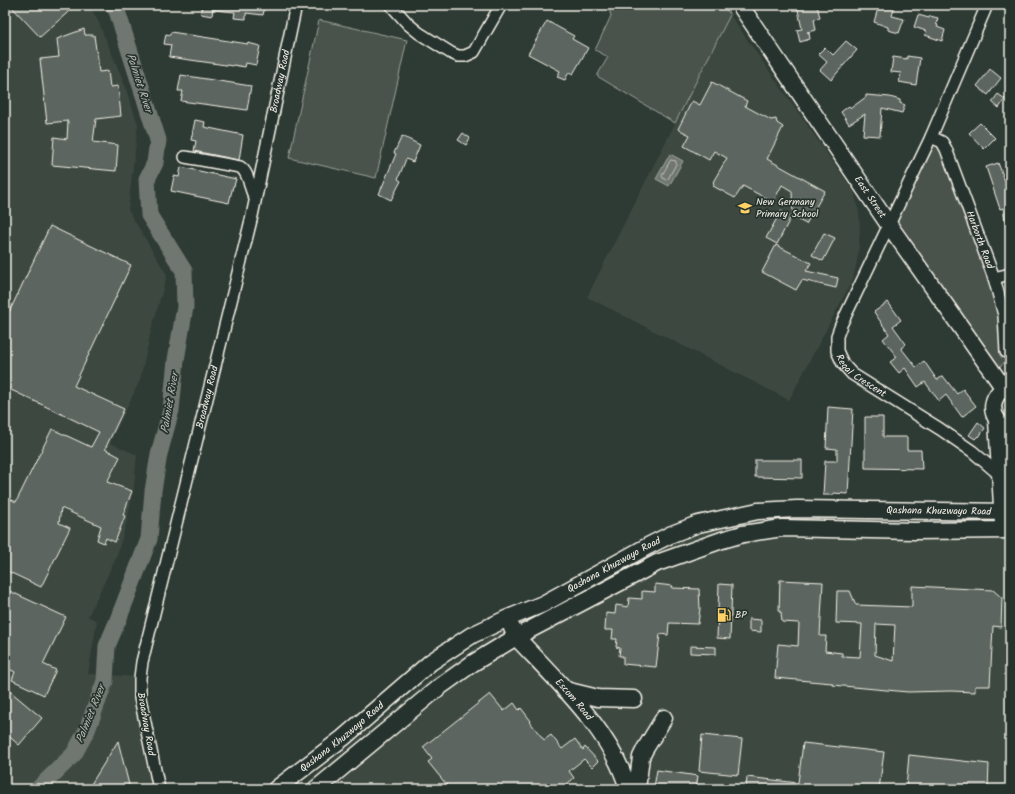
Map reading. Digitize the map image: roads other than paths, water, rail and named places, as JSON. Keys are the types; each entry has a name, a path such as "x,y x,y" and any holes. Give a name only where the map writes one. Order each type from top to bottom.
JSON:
{"main road":[{"name":"East Street","path":"740,5 889,225 1007,386"},
{"path":"1007,386 998,392 994,399 993,406 994,414 1004,425 1001,476 1007,530"},
{"name":"Qashana Khuzwayo Road","path":"276,789 342,738 431,662 472,635 506,618 543,604 648,546 672,534 698,524 720,518 758,511 797,509 1006,512"},
{"name":"Qashana Khuzwayo Road","path":"316,789 438,688 473,663 516,637 657,563 743,534 793,528 914,531 1007,530"},
{"name":"Escom Road","path":"506,618 516,637 565,690 601,734 621,769 628,789"},
{"path":"565,690 598,698 634,699"},
{"path":"637,789 641,757 664,718"}],"street":[{"name":"Broadway Road","path":"159,789 140,698 142,662 252,216 296,5"},
{"path":"391,5 408,24 419,33 458,56 465,56 474,52 501,5"},
{"path":"889,225 931,137 987,5"},
{"name":"Harborth Road","path":"931,137 942,142 946,149 994,278 1004,315 1006,352"},
{"path":"185,157 240,167 246,172 251,191 255,198"},
{"name":"Regal Crescent","path":"889,225 841,325 837,341 837,351 852,374 965,447 1001,476"},
{"path":"994,278 1010,274"}],"water":[{"path":"670,154 683,161 669,186 656,179"}],"waterway":[{"name":"Palmiet River","path":"38,789 74,754 87,730 105,681 107,646 149,539 153,491 159,454 171,410 176,360 185,307 184,271 149,215 147,179 155,163 158,140 117,11 113,5"},
{"name":"Palmiet River","path":"117,11 121,5"}],"place":[{"name":"New Germany Primary School","path":"745,208"},
{"name":"BP","path":"724,615"}]}
